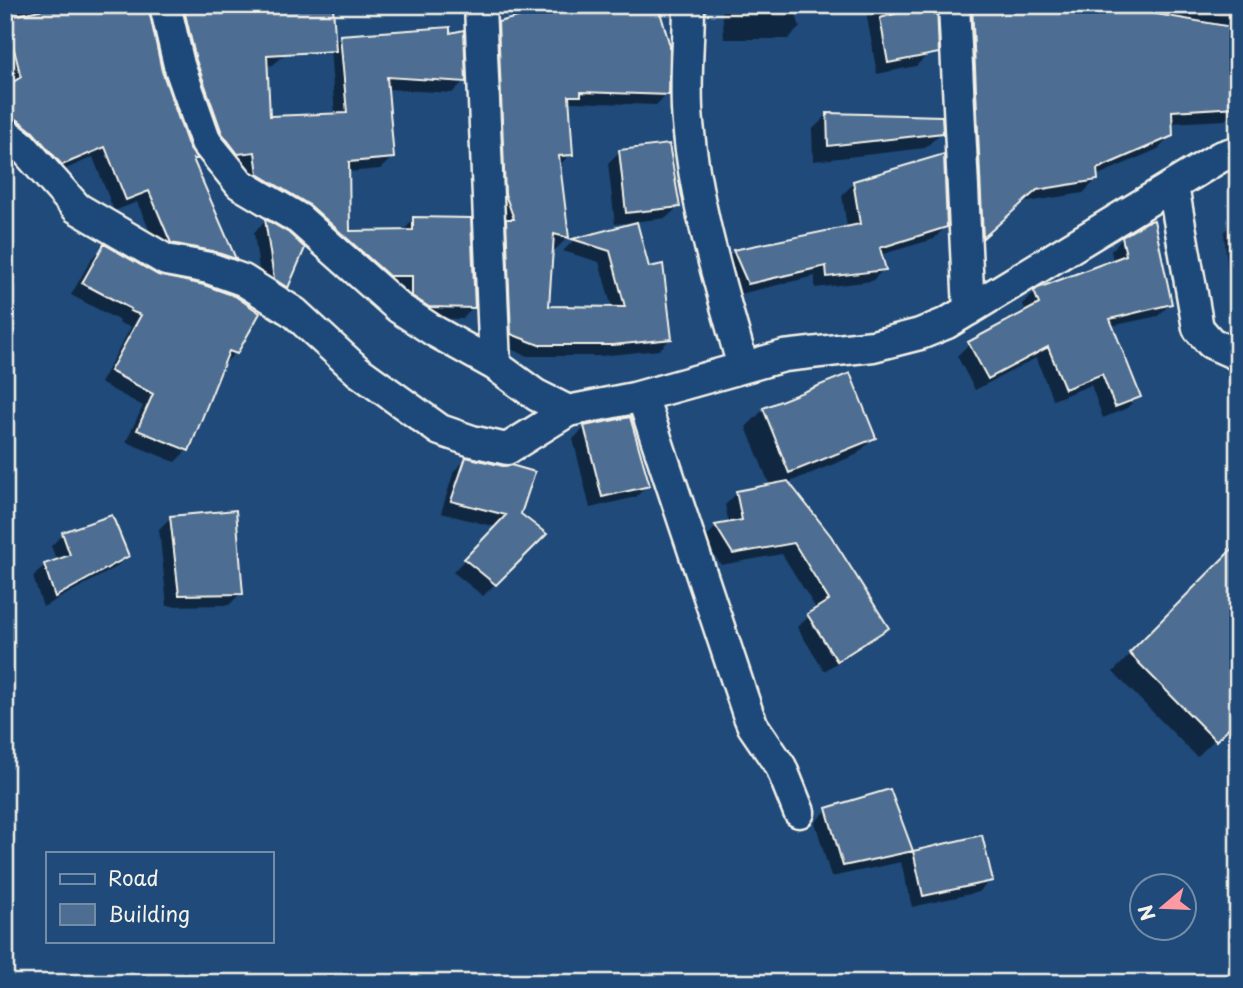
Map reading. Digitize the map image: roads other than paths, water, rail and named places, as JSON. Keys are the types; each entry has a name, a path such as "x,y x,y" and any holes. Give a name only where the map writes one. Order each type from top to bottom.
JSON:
{"street":[{"path":"165,5 179,65 206,142 240,184 299,219 399,307 434,331 495,365 536,396 568,411"},
{"path":"480,5 495,365"},
{"path":"689,5 687,119 691,159 715,266 743,367"},
{"path":"954,5 969,310"},
{"path":"5,133 22,146 77,208 166,260 209,268 243,280 295,313 358,371 440,430 507,449 568,411 642,396 784,356 873,346 947,323 1220,157 1238,151"},
{"path":"1173,186 1198,328 1212,342 1238,355"},
{"path":"642,396 748,714 781,767 799,812"}]}
